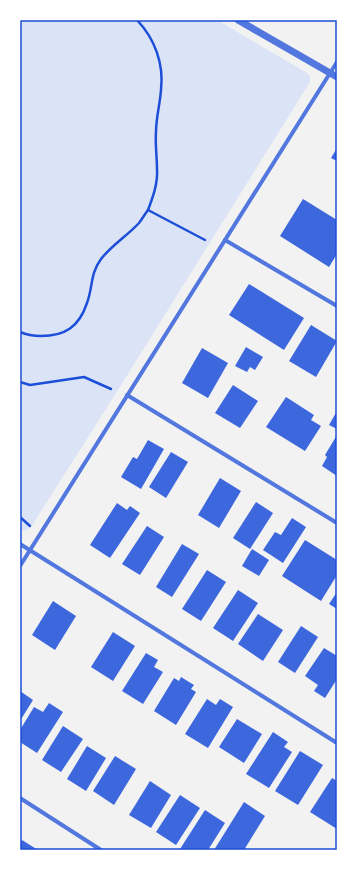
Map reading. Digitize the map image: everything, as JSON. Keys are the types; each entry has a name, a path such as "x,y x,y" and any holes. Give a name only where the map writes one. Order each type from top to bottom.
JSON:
{"street":[{"path":"238,20 334,75"},
{"path":"20,566 225,240 334,75 337,62"},
{"path":"225,240 337,306"},
{"path":"127,395 337,523"},
{"path":"20,544 337,743"},
{"path":"20,798 101,850"}],"path":[{"path":"20,332 31,336 54,336 66,332 72,326 85,309 88,301 92,276 101,260 108,251 139,223 148,210 154,194 157,176 155,139 158,107 162,89 161,66 154,44 147,30 137,20"},
{"path":"148,210 205,240"},
{"path":"20,382 30,385 84,377 111,389"},
{"path":"20,516 31,527"}],"shaded area":[{"path":"20,20 217,20 310,76 310,82 118,390 31,527 25,531 20,529"}],"building":[{"path":"337,148 337,161 331,158"},
{"path":"303,199 337,220 337,254 329,267 280,236"},
{"path":"249,284 304,318 284,350 229,315"},
{"path":"311,325 337,341 316,377 289,361"},
{"path":"246,347 263,357 255,370 250,367 247,372 235,366"},
{"path":"202,348 228,363 208,398 182,383"},
{"path":"233,385 258,401 240,428 215,413"},
{"path":"286,397 314,415 311,420 321,426 305,451 266,427"},
{"path":"337,411 337,429 329,425"},
{"path":"337,435 337,476 322,466 327,457 325,455"},
{"path":"148,440 164,449 141,489 121,477 133,457 137,459"},
{"path":"171,452 188,462 166,498 149,487"},
{"path":"220,478 241,491 219,528 198,515"},
{"path":"256,502 273,513 250,549 233,538"},
{"path":"117,503 127,510 130,506 140,513 110,558 90,545"},
{"path":"292,518 306,527 283,563 263,550 275,532 281,535"},
{"path":"147,526 164,537 140,575 122,564"},
{"path":"305,540 337,560 337,575 321,601 282,576"},
{"path":"182,544 199,554 172,597 156,587"},
{"path":"252,549 269,560 259,576 242,566"},
{"path":"207,570 226,582 201,621 182,609"},
{"path":"238,590 258,603 233,641 213,628"},
{"path":"337,592 337,609 329,604"},
{"path":"53,601 76,616 55,650 32,635"},
{"path":"258,614 283,630 263,661 238,644"},
{"path":"301,626 318,637 295,673 278,662"},
{"path":"113,632 135,646 113,681 91,667"},
{"path":"324,648 337,656 337,679 325,698 314,691 318,685 305,676"},
{"path":"146,653 158,660 154,667 163,672 143,704 122,691"},
{"path":"181,677 194,685 191,689 196,692 176,725 154,711 174,678 179,681"},
{"path":"20,691 33,700 20,721"},
{"path":"207,699 216,705 220,699 233,707 208,748 185,734"},
{"path":"49,703 63,712 37,753 20,742 20,730 34,707 43,712"},
{"path":"237,719 262,734 244,763 219,747"},
{"path":"63,726 83,739 61,772 42,760"},
{"path":"273,732 288,742 284,747 292,752 269,788 246,774"},
{"path":"87,746 106,758 86,791 67,779"},
{"path":"300,751 323,765 298,805 275,791"},
{"path":"115,756 136,769 114,805 93,791"},
{"path":"332,778 337,781 337,829 310,812"},
{"path":"150,781 171,795 151,828 129,815"},
{"path":"180,795 200,808 176,845 156,832"},
{"path":"244,802 265,816 244,850 214,850"},
{"path":"205,810 225,823 208,850 180,849"},
{"path":"22,840 38,850 20,850"}]}
